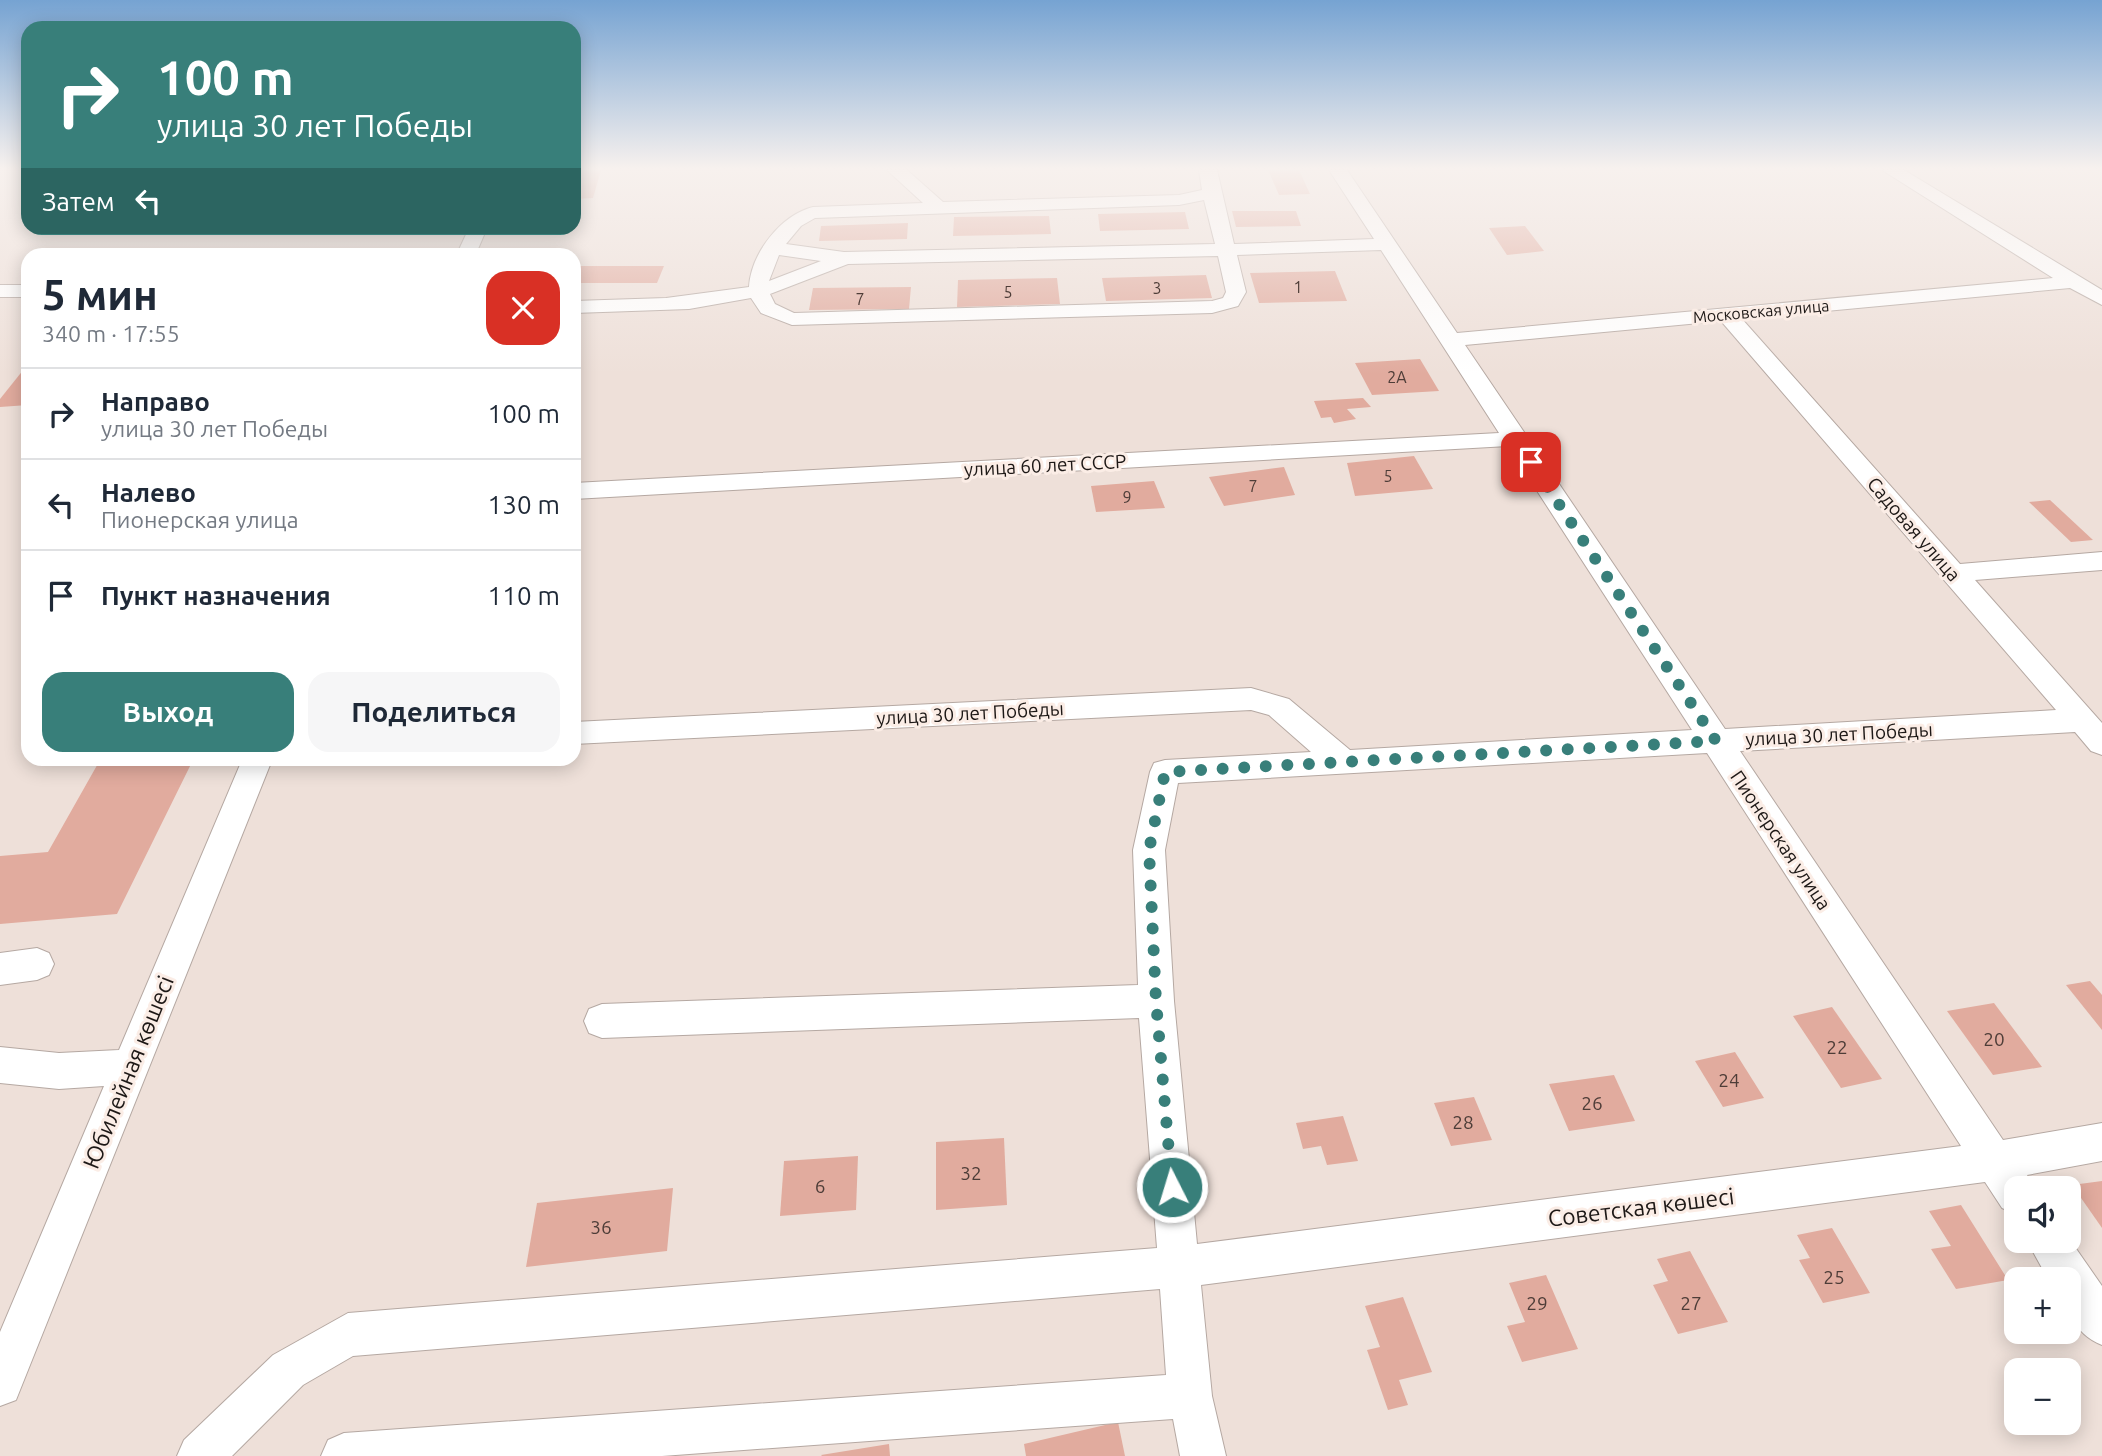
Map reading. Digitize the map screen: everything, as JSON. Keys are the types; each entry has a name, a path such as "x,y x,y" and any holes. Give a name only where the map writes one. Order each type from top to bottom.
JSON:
{"street":[{"path":"781,238 757,279 766,308 777,316 792,319 1212,307 1231,302 1236,292 1223,238"},
{"path":"1071,238 1074,252"},
{"name":"Пионерская улица","path":"1382,238 2004,1176"},
{"path":"2001,238 2102,299"},
{"path":"774,248 844,258 1386,244"},
{"path":"581,307 680,305 760,290 844,258"},
{"name":"Московская улица","path":"1450,340 2072,282"},
{"path":"0,291 21,291"},
{"name":"Садовая улица","path":"1726,314 2102,743"},
{"name":"улица 60 лет СССР","path":"581,491 1516,439"},
{"path":"1953,573 2102,561"},
{"name":"улица 30 лет Победы","path":"581,733 1251,699 1279,707 1344,762"},
{"name":"улица 30 лет Победы","path":"1156,1001 1149,850 1165,772 2081,720"},
{"name":"Юбилейная көшесі","path":"0,1384 255,766"},
{"path":"0,970 37,964"},
{"path":"602,1021 1156,1001 1190,1396 1202,1456"},
{"path":"0,1065 59,1071 130,1067"},
{"name":"Советская көшесі","path":"200,1456 288,1370 348,1335 1179,1266 1994,1161 2102,1142"},
{"path":"2055,1253 2102,1324"},
{"path":"344,1456 1190,1396"}],"building":[{"path":"819,238 907,238 907,239 819,241"},
{"path":"1496,238 1534,238 1544,251 1507,255"},
{"path":"581,266 664,266 657,283 581,283"},
{"path":"1335,271 1347,301 1259,303 1250,273"},
{"path":"1206,275 1212,298 1106,301 1102,278"},
{"path":"1057,278 1060,304 957,307 958,280"},
{"path":"911,287 909,309 809,310 813,288"},
{"path":"1420,359 1439,391 1372,395 1355,363"},
{"path":"21,373 21,406 0,407 0,399"},
{"path":"1363,398 1371,407 1347,409 1356,419 1334,423 1331,417 1321,418 1314,401"},
{"path":"1414,456 1433,489 1355,496 1347,463"},
{"path":"1284,467 1295,495 1224,506 1209,477"},
{"path":"1154,481 1165,508 1096,512 1091,486"},
{"path":"2050,500 2093,540 2071,542 2029,502"},
{"path":"97,766 190,766 117,914 0,924 0,856 48,852"},
{"path":"2090,981 2102,995 2102,1030 2066,985"},
{"path":"1994,1003 2042,1067 1993,1075 1947,1011"},
{"path":"1832,1007 1882,1079 1841,1088 1793,1016"},
{"path":"1735,1052 1764,1098 1723,1107 1695,1061"},
{"path":"1614,1075 1635,1121 1569,1131 1549,1084"},
{"path":"1474,1097 1492,1140 1451,1146 1434,1103"},
{"path":"1343,1116 1358,1161 1327,1165 1321,1146 1303,1149 1296,1123"},
{"path":"1004,1138 1007,1205 936,1210 936,1142"},
{"path":"858,1156 856,1210 780,1216 784,1161"},
{"path":"2102,1181 2102,1228 2081,1198 2081,1184"},
{"path":"673,1188 667,1251 526,1267 537,1203"},
{"path":"1961,1205 2004,1274 2004,1281 1956,1289 1931,1249 1951,1246 1929,1211"},
{"path":"1832,1228 1870,1293 1823,1303 1799,1260 1810,1258 1797,1235"},
{"path":"1690,1251 1728,1322 1678,1334 1653,1285 1668,1281 1657,1259"},
{"path":"1546,1275 1578,1349 1522,1362 1507,1326 1525,1322 1509,1283"},
{"path":"1403,1297 1432,1372 1399,1380 1408,1405 1388,1410 1367,1350 1380,1347 1365,1306"},
{"path":"1118,1422 1125,1456 1026,1456 1024,1444"},
{"path":"889,1444 890,1456 821,1455"}],"route":[{"path":"1172,1187 1156,1001 1149,850 1165,772 1716,741 1531,462"}]}
